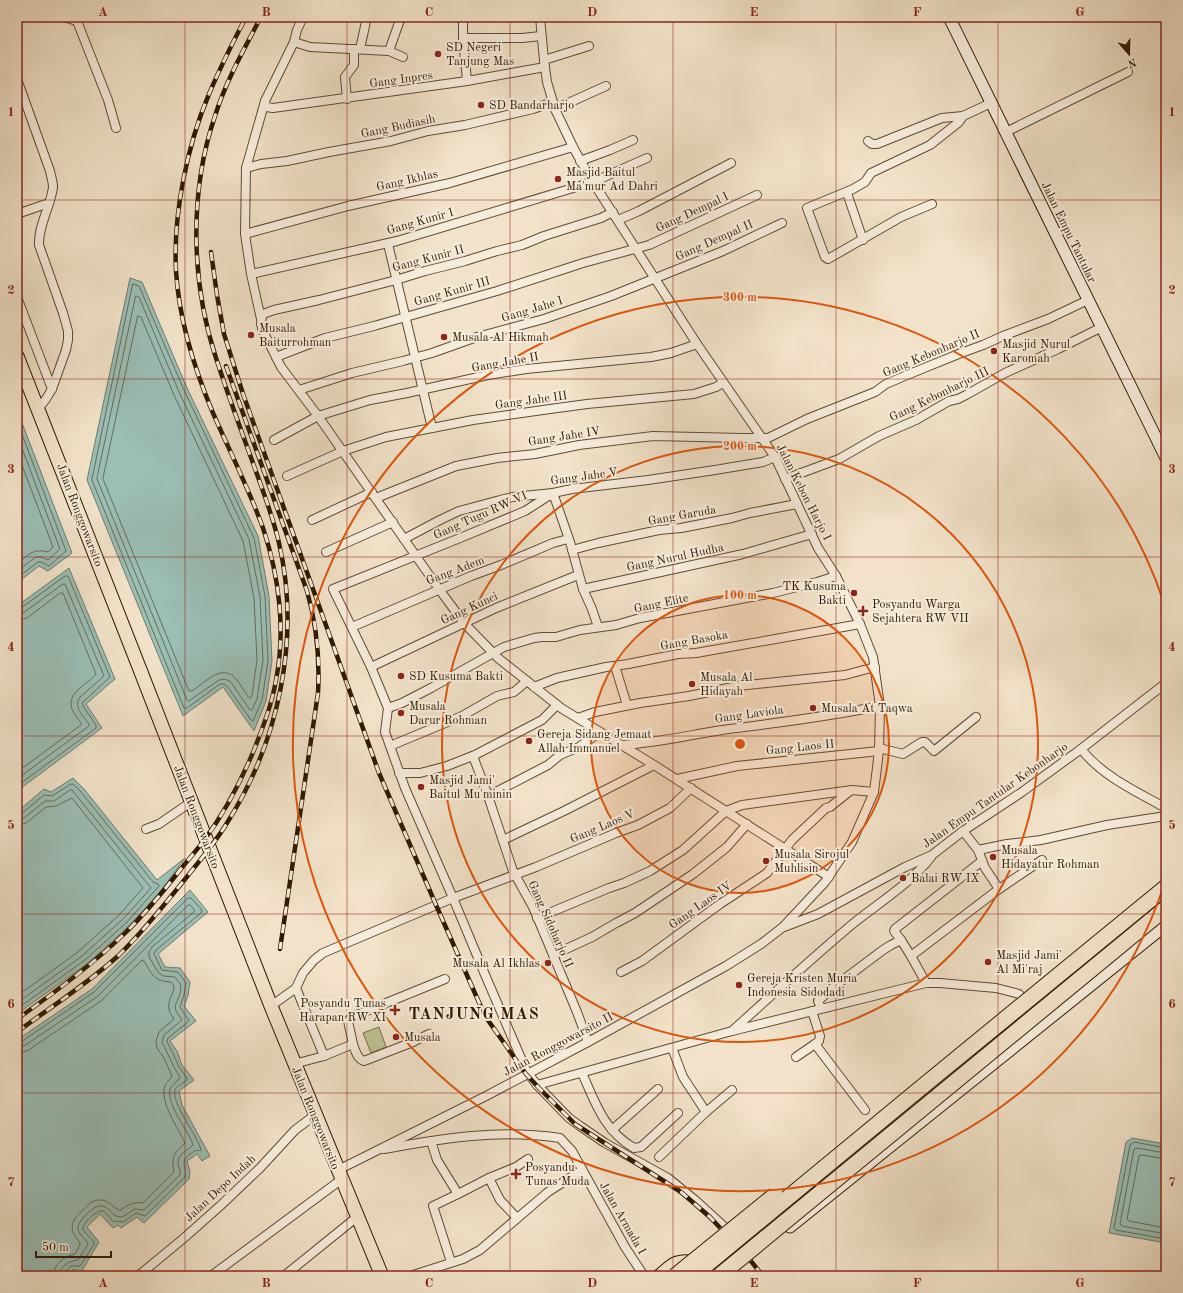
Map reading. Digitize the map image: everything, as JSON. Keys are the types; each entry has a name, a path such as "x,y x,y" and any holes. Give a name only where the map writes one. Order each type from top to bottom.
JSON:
{"highway":[{"path":"693,1276 1166,888"},
{"path":"661,1276 677,1264 690,1262 719,1276 1166,908"},
{"path":"675,1276 878,1111 928,1082"},
{"path":"728,1276 745,1255"}],"main road":[{"name":"Jalan Ronggowarsito","path":"17,356 294,1064 382,1276"}],"street":[{"path":"63,17 68,20 78,19 108,100 116,128"},
{"path":"303,17 297,30 294,42 265,101 246,168 245,234 251,274 263,331 281,367 318,416 393,522 415,556 464,623 493,653 557,706 654,764 829,877"},
{"path":"347,98 345,77 354,65 357,49 367,17"},
{"path":"389,51 401,17"},
{"path":"463,17 463,38 467,81"},
{"name":"Jalan Kebon Harjo I","path":"540,17 547,82 554,105 580,161 697,344 775,457 818,548 836,576 860,624 873,657 880,706 879,750 874,792 852,842 829,877 783,927"},
{"name":"Jalan Empu Tantular","path":"949,17 1166,458"},
{"path":"463,38 514,38 541,36"},
{"path":"294,42 310,47 330,49 389,51 403,57"},
{"name":"Gang Inpres","path":"265,101 266,107 273,108 467,81 544,64 589,46"},
{"path":"1006,132 1128,72"},
{"path":"17,79 50,171 53,185 38,237 39,245 64,313 68,331 66,350 52,389 38,409"},
{"name":"Gang Budiasih","path":"246,168 261,164 287,161 335,150 391,141 428,131 465,125 554,105 606,86"},
{"path":"868,141 874,144 942,118 963,116 991,103"},
{"path":"932,204 901,217 831,258 826,258 806,208 847,193 862,184 871,174 930,145 959,122 963,116"},
{"path":"580,161 633,140"},
{"name":"Gang Ikhlas","path":"245,234 348,206 450,183 573,147"},
{"name":"Gang Kunir I","path":"251,274 388,244 593,182 647,158"},
{"name":"Gang Kunir II","path":"261,319 264,314 274,310 303,304 466,261 496,251 522,245 544,236 601,218 639,211 731,163"},
{"path":"847,193 863,240"},
{"name":"Gang Dempal I","path":"636,249 666,238 758,194"},
{"path":"17,214 48,203"},
{"name":"Gang Dempal II","path":"655,279 723,251 782,223"},
{"path":"388,244 432,428"},
{"name":"Gang Kunir III","path":"276,357 325,338 497,291 583,263 636,249"},
{"name":"Gang Jahe I","path":"299,390 352,373 415,358 477,337 544,319 655,279"},
{"path":"17,297 52,389"},
{"name":"Gang Kebonharjo II","path":"762,438 768,438 807,419 875,392 886,384 1048,319 1088,300"},
{"name":"Gang Kebonharjo III","path":"785,479 839,459 879,436 916,420 949,401 958,399 1005,373 1102,327"},
{"name":"Gang Jahe II","path":"274,440 318,416 370,400 526,369 651,357 671,353 697,344"},
{"name":"Gang Jahe III","path":"287,476 343,451 386,437 473,420 587,404 694,394 716,387 723,383"},
{"name":"Gang Jahe IV","path":"312,520 374,495 456,466 497,458 535,454 579,445 653,436 762,438"},
{"name":"Gang Jahe V","path":"404,539 459,511 513,497 552,493 715,470 762,462 775,457"},
{"path":"552,493 572,550 578,575 598,627"},
{"name":"Gang Tugu RW VI","path":"352,627 333,589 525,510 552,493"},
{"name":"Gang Garuda","path":"572,550 659,530 681,528 797,504"},
{"path":"326,552 393,522"},
{"name":"Gang Nurul Hudha","path":"583,589 743,554 812,534"},
{"name":"Gang Adem","path":"352,627 439,589 501,566 568,538"},
{"name":"Gang Kunci","path":"371,667 496,608 578,575"},
{"name":"Gang Elite","path":"388,708 402,703 425,691 504,647 534,638 556,637 580,630 616,625 640,618 773,593 836,576"},
{"name":"Gang Basoka","path":"534,687 557,678 606,667 860,624"},
{"path":"352,627 388,708 385,732 399,773 528,1073 537,1085 569,1118 605,1143 668,1178 730,1232"},
{"path":"615,666 627,705"},
{"path":"578,718 595,712 627,705 689,696 738,686 845,675 875,667"},
{"path":"390,746 462,716 494,697 514,692 527,681"},
{"name":"Jalan Empu Tantular Kebonharjo","path":"783,927 818,914 932,855 963,831 1022,792 1081,749 1166,683"},
{"path":"399,773 420,773 447,766 473,756 514,736 542,720 557,706"},
{"name":"Gang Laviola","path":"622,745 641,744 695,734 781,723 880,706"},
{"name":"Gang Laos II","path":"677,779 737,766 879,750 903,754 922,742 925,742 934,751 976,717"},
{"path":"488,796 548,765 560,755 579,747 600,732"},
{"path":"1081,749 1088,758 1113,777 1139,794 1166,808"},
{"name":"Gang Sidoharjo II","path":"473,756 515,875 537,918 577,1012 588,1042"},
{"path":"503,840 564,811 654,764"},
{"name":"Gang Laos V","path":"296,988 303,973 314,960 323,953 453,898 515,875 638,825 670,808 691,788"},
{"path":"537,918 650,871 683,850 726,810 750,804 852,790 874,792"},
{"name":"Gang Laos IV","path":"620,972 642,961 720,904 767,873 792,840 826,808 830,807 852,790"},
{"path":"146,829 162,823 191,802"},
{"path":"978,850 1007,844 1041,840 1107,824 1166,816"},
{"path":"553,955 592,937 635,913 694,874 727,847 747,824"},
{"path":"963,831 978,850 985,868 999,889"},
{"path":"732,1031 806,964 857,921 917,874 932,855"},
{"path":"911,956 999,889 1042,860"},
{"path":"926,983 911,956 894,931 982,861"},
{"path":"728,1276 1166,925"},
{"name":"Jalan Ronggowarsito II","path":"211,1276 340,1175 374,1151 486,1096 588,1042 739,959 783,927"},
{"path":"821,1008 818,1000 891,945 901,940"},
{"path":"429,1034 413,1042 364,1061 358,1056 353,1044 348,1021 444,979"},
{"path":"537,1085 732,1031 926,983 940,982 996,988 1019,994 1045,1022"},
{"path":"271,1006 296,988 324,1056"},
{"path":"796,1057 819,1041 820,1036 812,1011"},
{"path":"294,1064 324,1056 353,1044"},
{"path":"815,1044 865,1110"},
{"path":"672,1048 683,1077 706,1112"},
{"path":"582,1073 601,1114 612,1130 631,1147 639,1148 645,1144 678,1113"},
{"path":"612,1130 658,1090"},
{"path":"659,1157 706,1112 732,1090"},
{"name":"Jalan Depo Indah","path":"138,1276 184,1238 228,1198 260,1168 295,1130 315,1115"},
{"name":"Jalan Armada I","path":"374,1151 458,1137 498,1133 560,1138 572,1151 625,1247 644,1276"},
{"path":"431,1141 437,1160 458,1194"},
{"path":"451,1262 433,1206 489,1178 516,1167 528,1159"},
{"path":"410,1276 451,1262 463,1260 480,1250 548,1192 582,1170"},
{"path":"489,1178 500,1200 517,1218"},
{"path":"284,1276 357,1217"}],"green space":[{"path":"379,1027 386,1047 371,1053 363,1033"}],"water":[{"path":"130,278 142,282 187,388 258,536 269,596 272,661 266,701 254,731 223,687 183,716 87,480"},
{"path":"17,410 72,553 48,571 39,566 17,583"},
{"path":"69,568 115,679 86,704 102,728 17,791 17,606"},
{"path":"73,778 84,789 157,880 185,858 160,892 129,926 87,964 17,1014 17,812 44,789 51,792"},
{"path":"190,890 208,912 158,954 165,967 180,968 190,982 188,996 184,1006 196,1021 170,1041 177,1051 182,1065 194,1080 179,1091 182,1105 210,1156 202,1161 197,1154 187,1161 190,1172 189,1179 144,1223 137,1217 121,1228 118,1225 113,1228 100,1214 87,1227 99,1242 80,1274 74,1269 67,1276 17,1276 17,1040 92,989"},
{"path":"1132,1138 1166,1144 1166,1243 1109,1233 1126,1142"}],"railway":[{"path":"17,1019 72,979 99,957 153,904 199,847 219,818 244,773 270,707 279,661 280,623 277,584 269,546 258,513 213,413 188,344 180,308 176,271 179,204 194,136 213,84 246,17"},
{"path":"17,1032 81,986 118,956 153,918 207,851 227,823 245,791 260,758 272,723 281,688 286,652 287,615 285,579 279,543 270,510 226,388 208,329 202,299 196,237 197,206 201,175 215,116 230,78 261,17"},
{"path":"211,252 224,334 243,394 379,773 485,1016 526,1074 575,1124 681,1192 710,1217 763,1276"},
{"path":"226,366 307,591 317,642 319,667 318,693 280,949"}],"place":[{"name":"SD Negeri Tanjung Mas","path":"438,54"},
{"name":"SD Bandarharjo","path":"481,105"},
{"name":"Masjid Baitul Ma'mur Ad Dahri","path":"558,179"},
{"name":"Musala Baiturrohman","path":"251,335"},
{"name":"Musala Al Hikmah","path":"444,337"},
{"name":"Masjid Nurul Karomah","path":"994,351"},
{"name":"TK Kusuma Bakti","path":"854,593"},
{"name":"Posyandu Warga Sejahtera RW VII","path":"863,611"},
{"name":"SD Kusuma Bakti","path":"401,676"},
{"name":"Musala Al Hidayah","path":"692,684"},
{"name":"Musala At Taqwa","path":"813,708"},
{"name":"Musala Darur Rohman","path":"401,713"},
{"name":"Gereja Sidang Jemaat Allah Immanuel","path":"529,741"},
{"name":"Masjid Jami' Baitul Mu'minin","path":"421,787"},
{"name":"Musala Hidayatur Rohman","path":"993,857"},
{"name":"Musala Sirojul Muhlisin","path":"766,861"},
{"name":"Balai RW IX","path":"903,878"},
{"name":"Masjid Jami' Al Mi'raj","path":"988,962"},
{"name":"Musala Al Ikhlas","path":"548,963"},
{"name":"Gereja Kristen Muria Indonesia Sidodadi","path":"739,985"},
{"name":"Posyandu Tunas Harapan RW XI","path":"395,1010"},
{"name":"Musala","path":"396,1037"},
{"name":"Posyandu Tunas Muda","path":"516,1174"}],"district":[{"name":"TANJUNG MAS","path":"474,1013"}]}
